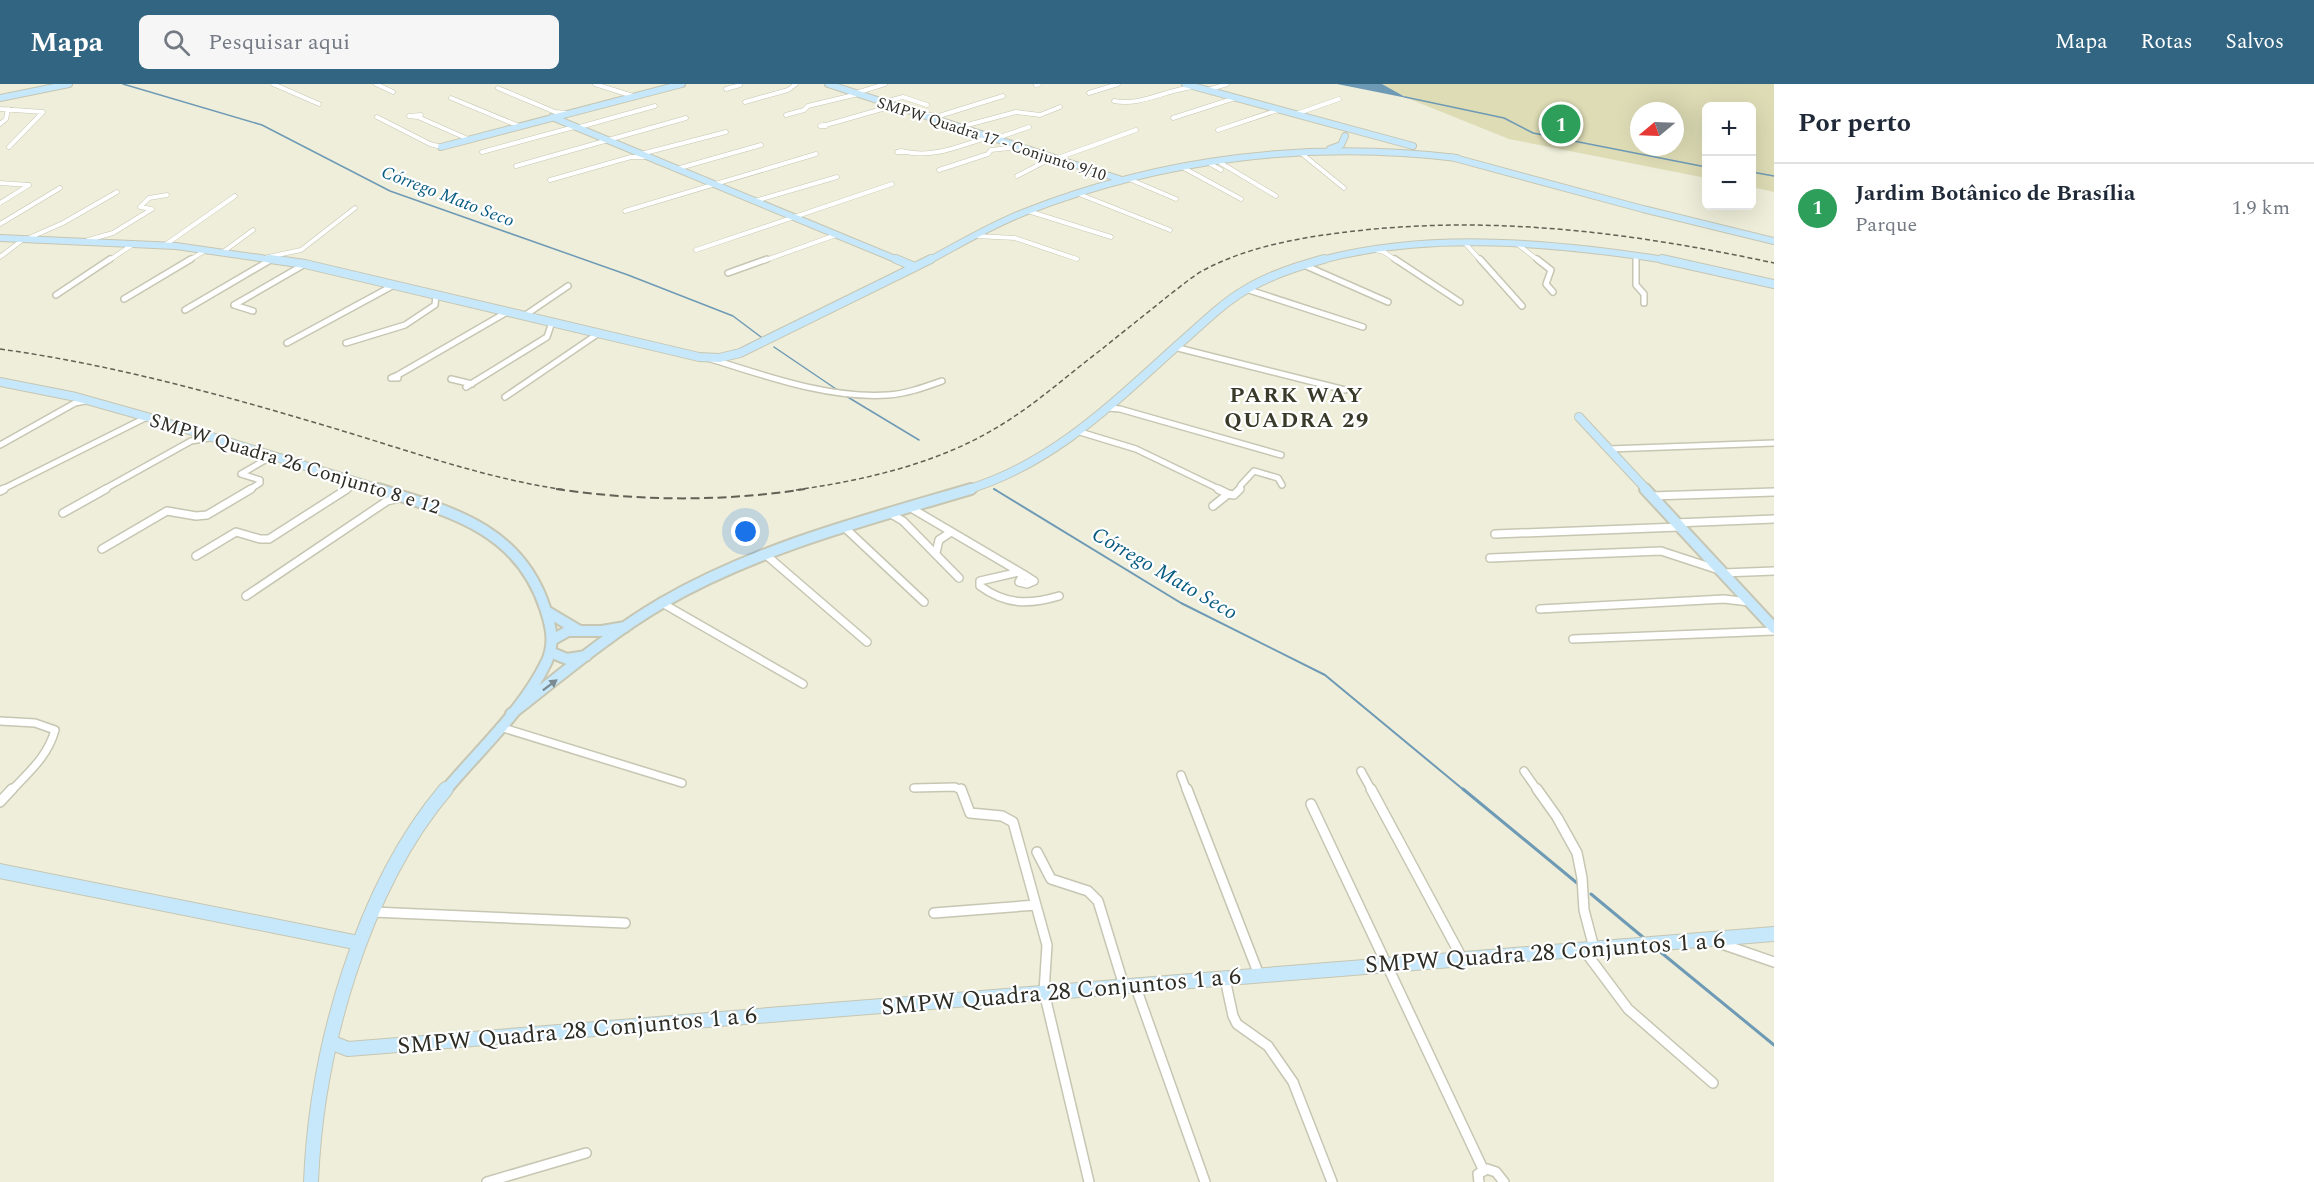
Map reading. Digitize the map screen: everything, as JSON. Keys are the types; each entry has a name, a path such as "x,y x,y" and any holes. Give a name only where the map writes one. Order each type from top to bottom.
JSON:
{"street":[{"path":"0,98 69,84"},
{"path":"273,84 319,104"},
{"path":"376,84 393,92"},
{"path":"595,84 626,97"},
{"path":"726,89 741,84"},
{"path":"745,102 788,90 796,84"},
{"name":"SMPW Quadra 17 - Conjunto 9/10","path":"828,84 941,119 1005,145 1125,179"},
{"path":"838,84 858,93"},
{"path":"786,115 804,110 808,106 885,84"},
{"path":"1089,93 1118,84"},
{"path":"1208,90 1227,84"},
{"path":"377,117 430,144 441,147 673,85"},
{"path":"1114,100 1130,104 1184,85 1194,87 1636,207 1774,241"},
{"path":"498,88 575,127 639,155 915,267"},
{"path":"941,119 1003,96"},
{"path":"826,125 903,97 927,105"},
{"path":"1173,117 1226,97"},
{"path":"452,98 519,126"},
{"path":"1296,114 1339,99"},
{"path":"888,104 923,114"},
{"path":"482,152 655,106"},
{"path":"961,127 1016,112 1037,116 1060,107"},
{"path":"0,109 43,112 9,147"},
{"path":"0,124 6,119 8,109"},
{"path":"1218,130 1272,109"},
{"path":"418,117 468,139"},
{"path":"516,166 686,118"},
{"path":"1318,120 1341,130 1345,136"},
{"path":"961,127 989,138"},
{"path":"906,152 917,155 937,154 1029,127"},
{"path":"1017,176 1054,159 1136,130"},
{"path":"550,180 726,132"},
{"path":"1345,136 1372,135"},
{"path":"1341,145 1345,136"},
{"path":"1376,149 1388,145 1383,138"},
{"path":"676,169 761,145"},
{"path":"939,170 1005,145"},
{"path":"1314,152 1341,145 1358,150"},
{"path":"1220,166 1301,153 1376,149 1420,152 1457,159"},
{"path":"1301,153 1344,188"},
{"path":"625,211 816,154"},
{"path":"709,358 740,353 976,236 990,232 1028,211 1125,179 1209,163 1220,166 1276,196"},
{"path":"1182,167 1241,199"},
{"path":"755,201 837,177"},
{"path":"1125,179 1176,199"},
{"path":"0,183 31,186 0,203"},
{"path":"696,250 892,184"},
{"path":"0,224 60,188"},
{"path":"44,236 117,192"},
{"path":"1079,194 1170,230"},
{"path":"88,240 113,233 152,208 140,207 149,198 166,195"},
{"path":"165,245 236,196"},
{"path":"185,310 269,258 301,250 355,208"},
{"path":"1028,211 1111,237"},
{"path":"223,252 254,230"},
{"path":"990,232 1077,260"},
{"path":"109,241 113,233"},
{"path":"728,273 836,235"},
{"path":"0,238 44,236 165,245 305,264 709,358 811,385 865,394 889,395 912,391 942,381"},
{"path":"0,258 27,238"},
{"path":"1464,242 1522,306"},
{"path":"511,714 592,652 662,603 765,554 844,527 987,484 1051,452 1114,407 1208,319 1246,289 1272,276 1305,265 1382,250 1464,242 1516,243 1636,255 1687,263 1774,284"},
{"path":"56,295 135,243"},
{"path":"1516,243 1551,270 1546,284 1553,292"},
{"path":"124,299 206,250"},
{"path":"1382,250 1460,302"},
{"path":"1636,255 1636,285 1644,294 1644,303"},
{"path":"253,311 234,305 305,264"},
{"path":"1305,265 1388,302"},
{"path":"287,343 394,285"},
{"path":"524,316 568,286"},
{"path":"1246,289 1363,327"},
{"path":"346,343 405,325 435,305 436,295"},
{"path":"398,375 507,312"},
{"path":"451,379 469,386 547,337 552,322"},
{"path":"504,398 599,333"},
{"path":"1178,348 1345,390"},
{"name":"SMPW Quadra 26 Conjunto 8 e 12","path":"0,382 75,400 88,400 358,482 387,496 406,498 452,512 483,528 508,546 528,567 546,611 552,640"},
{"path":"0,445 75,400"},
{"path":"1114,407 1281,455"},
{"path":"0,491 147,417"},
{"path":"1579,417 1774,629"},
{"path":"1080,432 1136,449 1228,494 1234,495 1239,492 1241,485 1255,471 1278,478 1282,485"},
{"path":"191,441 197,433"},
{"path":"63,513 191,441 212,437"},
{"path":"1609,449 1774,443"},
{"path":"102,549 167,511 176,510 195,516 206,515 260,483 260,480 241,474 272,456"},
{"path":"196,556 236,532 260,539 269,538 358,482"},
{"path":"1651,496 1774,492"},
{"path":"1213,506 1228,494"},
{"path":"246,596 387,496"},
{"path":"911,508 1021,573 980,581 980,586 992,596 1013,603 1038,602 1059,596"},
{"path":"891,513 903,521 959,578"},
{"path":"1494,534 1774,519"},
{"path":"844,527 924,602"},
{"path":"936,553 936,543 951,532"},
{"path":"1490,558 1660,551 1679,555 1720,572 1774,571"},
{"path":"765,554 867,642"},
{"path":"1540,609 1724,599 1749,602"},
{"path":"662,603 803,684"},
{"path":"546,611 598,639 592,652 567,659 557,657 550,652"},
{"path":"311,1182 316,1109 325,1064 359,943 371,912 427,812 511,714 550,652 552,640 568,631 632,625"},
{"path":"1574,639 1774,629"},
{"path":"0,721 35,723 54,729 53,743 43,759 0,802"},
{"path":"500,727 682,783"},
{"path":"1361,771 1462,958"},
{"path":"1524,771 1557,817 1577,853 1582,878 1589,949 1628,1010 1713,1083"},
{"path":"1181,775 1259,975"},
{"path":"914,788 955,787 961,789 970,813 1008,818 1013,822 1048,951 1044,992 1089,1182"},
{"path":"1311,804 1483,1169"},
{"path":"1037,852 1051,879 1088,891 1098,900 1205,1182"},
{"path":"0,871 359,943"},
{"path":"934,913 1036,905"},
{"path":"371,912 625,923"},
{"name":"SMPW Quadra 28 Conjuntos 1 a 6","path":"330,1042 348,1049 1774,934"},
{"path":"1708,939 1774,962"},
{"path":"1225,979 1233,1016 1237,1024 1268,1046 1293,1082 1332,1182"},
{"name":"SMPW Quadra 28 Conjuntos 1 a 6","path":"325,1064 348,1049"},
{"path":"487,1182 586,1153"},
{"path":"1479,1182 1478,1174 1483,1169"},
{"path":"1483,1169 1496,1172 1504,1182"}],"green space":[{"path":"1382,84 1774,84 1774,192 1756,188 1756,102 1702,102 1702,177 1509,139 1407,98"}],"water":[{"path":"1337,84 1382,84 1407,98"}],"waterway":[{"name":"Córrego Mato Seco","path":"123,84 262,125 390,191 628,275 733,316 761,337"},
{"path":"1405,97 1504,118 1533,133 1702,166"},
{"path":"1756,173 1774,176"},
{"name":"Córrego Mato Seco","path":"774,347 839,391"},
{"name":"Córrego Mato Seco","path":"846,396 919,440"},
{"name":"Córrego Mato Seco","path":"996,490 994,489 1181,603 1325,675 1465,791"},
{"path":"1463,789 1577,883"},
{"path":"1591,894 1644,938"},
{"path":"1658,950 1774,1045"}],"railway":[{"path":"796,490 849,481 902,468 928,460 978,438 1040,398 1198,274 1238,255 1276,244 1355,231 1461,225 1513,226 1618,235 1774,263"},
{"path":"0,349 85,363 168,382 292,416 478,472 566,490"},
{"path":"556,489 649,498 712,498 805,489"}],"place":[{"name":"Jardim Botânico de Brasília","path":"1561,124"}],"district":[{"name":"PARK WAY QUADRA 29","path":"1297,406"}]}
